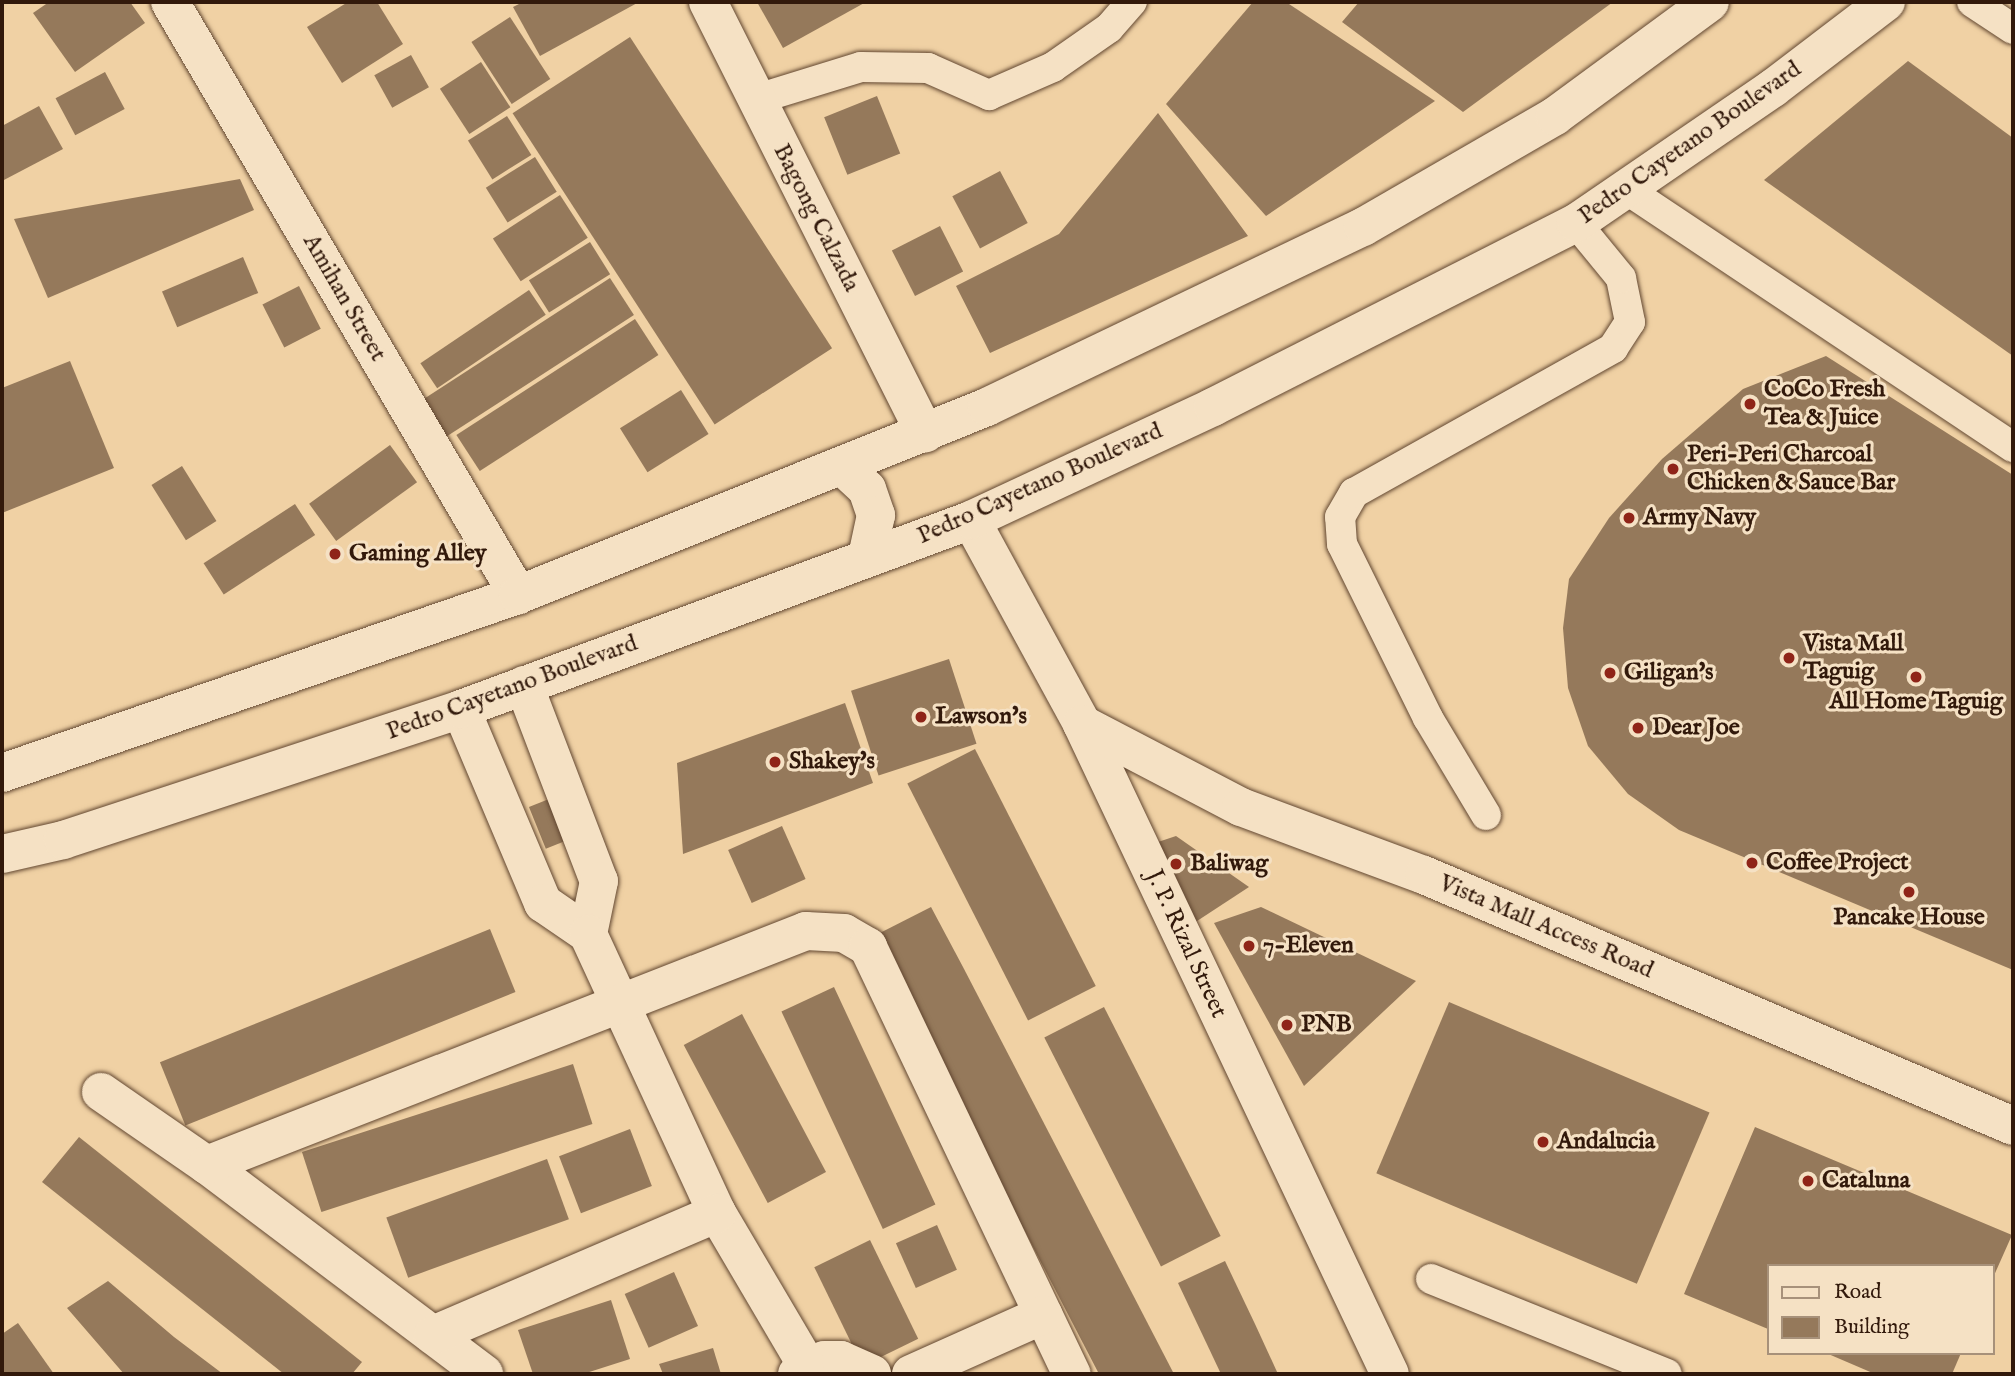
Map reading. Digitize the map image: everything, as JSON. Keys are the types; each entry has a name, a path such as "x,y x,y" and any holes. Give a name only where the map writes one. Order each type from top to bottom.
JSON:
{"street":[{"name":"Amihan Street","path":"170,2 518,595"},
{"name":"Bagong Calzada","path":"708,2 925,434"},
{"path":"2,773 518,595 925,434 1157,330 1363,227 1555,116 1710,2"},
{"name":"Pedro Cayetano Boulevard","path":"2,854 63,840 461,709 971,520 1213,407 1576,223 1629,191 1886,2"},
{"path":"842,466 867,489 876,515 875,537 867,557"},
{"name":"J. P. Rizal Street","path":"971,520 1082,724 1390,1374"},
{"path":"524,685 599,881 589,934"},
{"path":"461,709 543,903 589,934 717,1213 802,1370 841,1360 872,1374"},
{"name":"Vista Mall Access Road","path":"1082,724 1241,807 1424,875 2013,1126"},
{"path":"207,1165 618,1002 806,932 844,933 869,947 1072,1374"},
{"path":"101,1092 207,1165 484,1374"},
{"path":"433,1335 717,1213"},
{"path":"911,1374 1043,1315"}],"lane":[{"path":"757,99 861,67 928,68 989,95 1053,67 1109,28 1132,2"},
{"path":"1972,2 2013,29"},
{"path":"1629,191 2013,447"},
{"path":"1486,815 1428,718 1342,544 1340,517 1354,493 1613,348 1630,321 1621,278 1576,223"},
{"path":"1431,1279 1667,1374"}],"building":[{"path":"49,2 130,2 145,23 75,72 33,13"},
{"path":"348,2 377,2 403,44 342,83 307,27"},
{"path":"523,2 639,2 540,56 513,7"},
{"path":"757,2 866,2 783,48"},
{"path":"1253,2 1286,2 1435,101 1266,216 1166,104"},
{"path":"1359,2 1613,2 1463,112 1342,22"},
{"path":"510,17 550,79 512,104 471,42"},
{"path":"630,37 832,348 715,424 513,113"},
{"path":"411,55 429,87 392,108 374,75"},
{"path":"1908,61 2013,138 2013,356 1764,180"},
{"path":"481,62 510,107 469,134 440,89"},
{"path":"105,72 125,109 75,135 56,98"},
{"path":"877,96 900,153 847,175 824,117"},
{"path":"39,106 63,149 2,181 2,126"},
{"path":"1158,113 1248,236 990,353 956,286 1059,234"},
{"path":"507,116 531,155 492,179 468,140"},
{"path":"535,157 557,192 508,223 486,188"},
{"path":"1000,171 1028,223 980,248 952,196"},
{"path":"240,179 254,210 48,298 14,219"},
{"path":"560,195 588,238 521,281 493,239"},
{"path":"940,226 963,271 915,296 892,251"},
{"path":"590,242 610,274 549,312 529,280"},
{"path":"243,257 258,293 177,327 162,291"},
{"path":"610,278 634,315 447,436 423,399"},
{"path":"299,286 321,329 284,347 262,305"},
{"path":"529,290 546,315 437,388 420,363"},
{"path":"635,319 658,355 480,471 456,435"},
{"name":"Vista Mall Taguig","path":"1826,356 2013,475 2013,970 1679,830 1628,794 1588,746 1568,688 1563,628 1569,579 1609,518 1662,459 1743,389"},
{"path":"70,361 114,468 2,513 2,388"},
{"path":"681,390 709,434 647,472 620,428"},
{"path":"390,445 417,482 336,541 309,504"},
{"path":"182,466 216,521 186,540 151,485"},
{"path":"295,504 315,535 224,594 204,563"},
{"path":"949,659 977,744 879,775 851,691"},
{"path":"845,703 873,783 683,854 677,763"},
{"path":"975,749 1096,986 1028,1021 907,784"},
{"path":"554,797 571,839 546,849 529,807"},
{"path":"782,826 806,879 752,903 728,850"},
{"path":"1176,836 1249,887 1194,923 1155,843"},
{"path":"931,907 1174,1374 1099,1374 872,937"},
{"path":"1261,907 1416,981 1304,1086 1214,923"},
{"path":"490,929 515,992 185,1125 160,1062"},
{"path":"834,987 935,1205 883,1229 781,1012"},
{"name":"Andalucia","path":"1449,1002 1710,1113 1637,1284 1376,1173"},
{"path":"1104,1007 1221,1236 1161,1266 1044,1037"},
{"path":"742,1014 826,1172 768,1203 684,1045"},
{"path":"573,1064 592,1124 321,1212 302,1152"},
{"name":"Cataluna","path":"1755,1127 2012,1235 1994,1276 1994,1264 1766,1264 1766,1328 1684,1294"},
{"path":"630,1129 652,1186 581,1213 559,1156"},
{"path":"79,1137 362,1362 352,1374 284,1374 42,1182"},
{"path":"547,1159 569,1219 408,1278 386,1217"},
{"path":"937,1225 957,1270 916,1288 896,1243"},
{"path":"870,1240 918,1339 862,1366 814,1267"},
{"path":"1225,1261 1278,1374 1221,1374 1178,1283"},
{"path":"674,1272 698,1326 649,1348 625,1294"},
{"path":"108,1281 223,1374 124,1374 67,1308"},
{"path":"611,1300 630,1359 583,1374 533,1374 518,1330"},
{"path":"18,1323 54,1374 2,1374 2,1334"},
{"path":"713,1348 721,1374 663,1374 659,1364"},
{"path":"1831,1355 1960,1355 1952,1374 1875,1374"}],"place":[{"name":"CoCo Fresh Tea & Juice","path":"1750,404"},
{"name":"Peri-Peri Charcoal Chicken & Sauce Bar","path":"1673,469"},
{"name":"Army Navy","path":"1629,518"},
{"name":"Gaming Alley","path":"335,554"},
{"name":"Vista Mall Taguig","path":"1789,658"},
{"name":"Giligan's","path":"1610,673"},
{"name":"All Home Taguig","path":"1916,677"},
{"name":"Lawson's","path":"921,717"},
{"name":"Dear Joe","path":"1638,728"},
{"name":"Shakey's","path":"775,762"},
{"name":"Coffee Project","path":"1752,863"},
{"name":"Baliwag","path":"1176,864"},
{"name":"Pancake House","path":"1909,892"},
{"name":"7-Eleven","path":"1249,946"},
{"name":"PNB","path":"1287,1025"},
{"name":"Andalucia","path":"1543,1142"},
{"name":"Cataluna","path":"1808,1181"}]}
